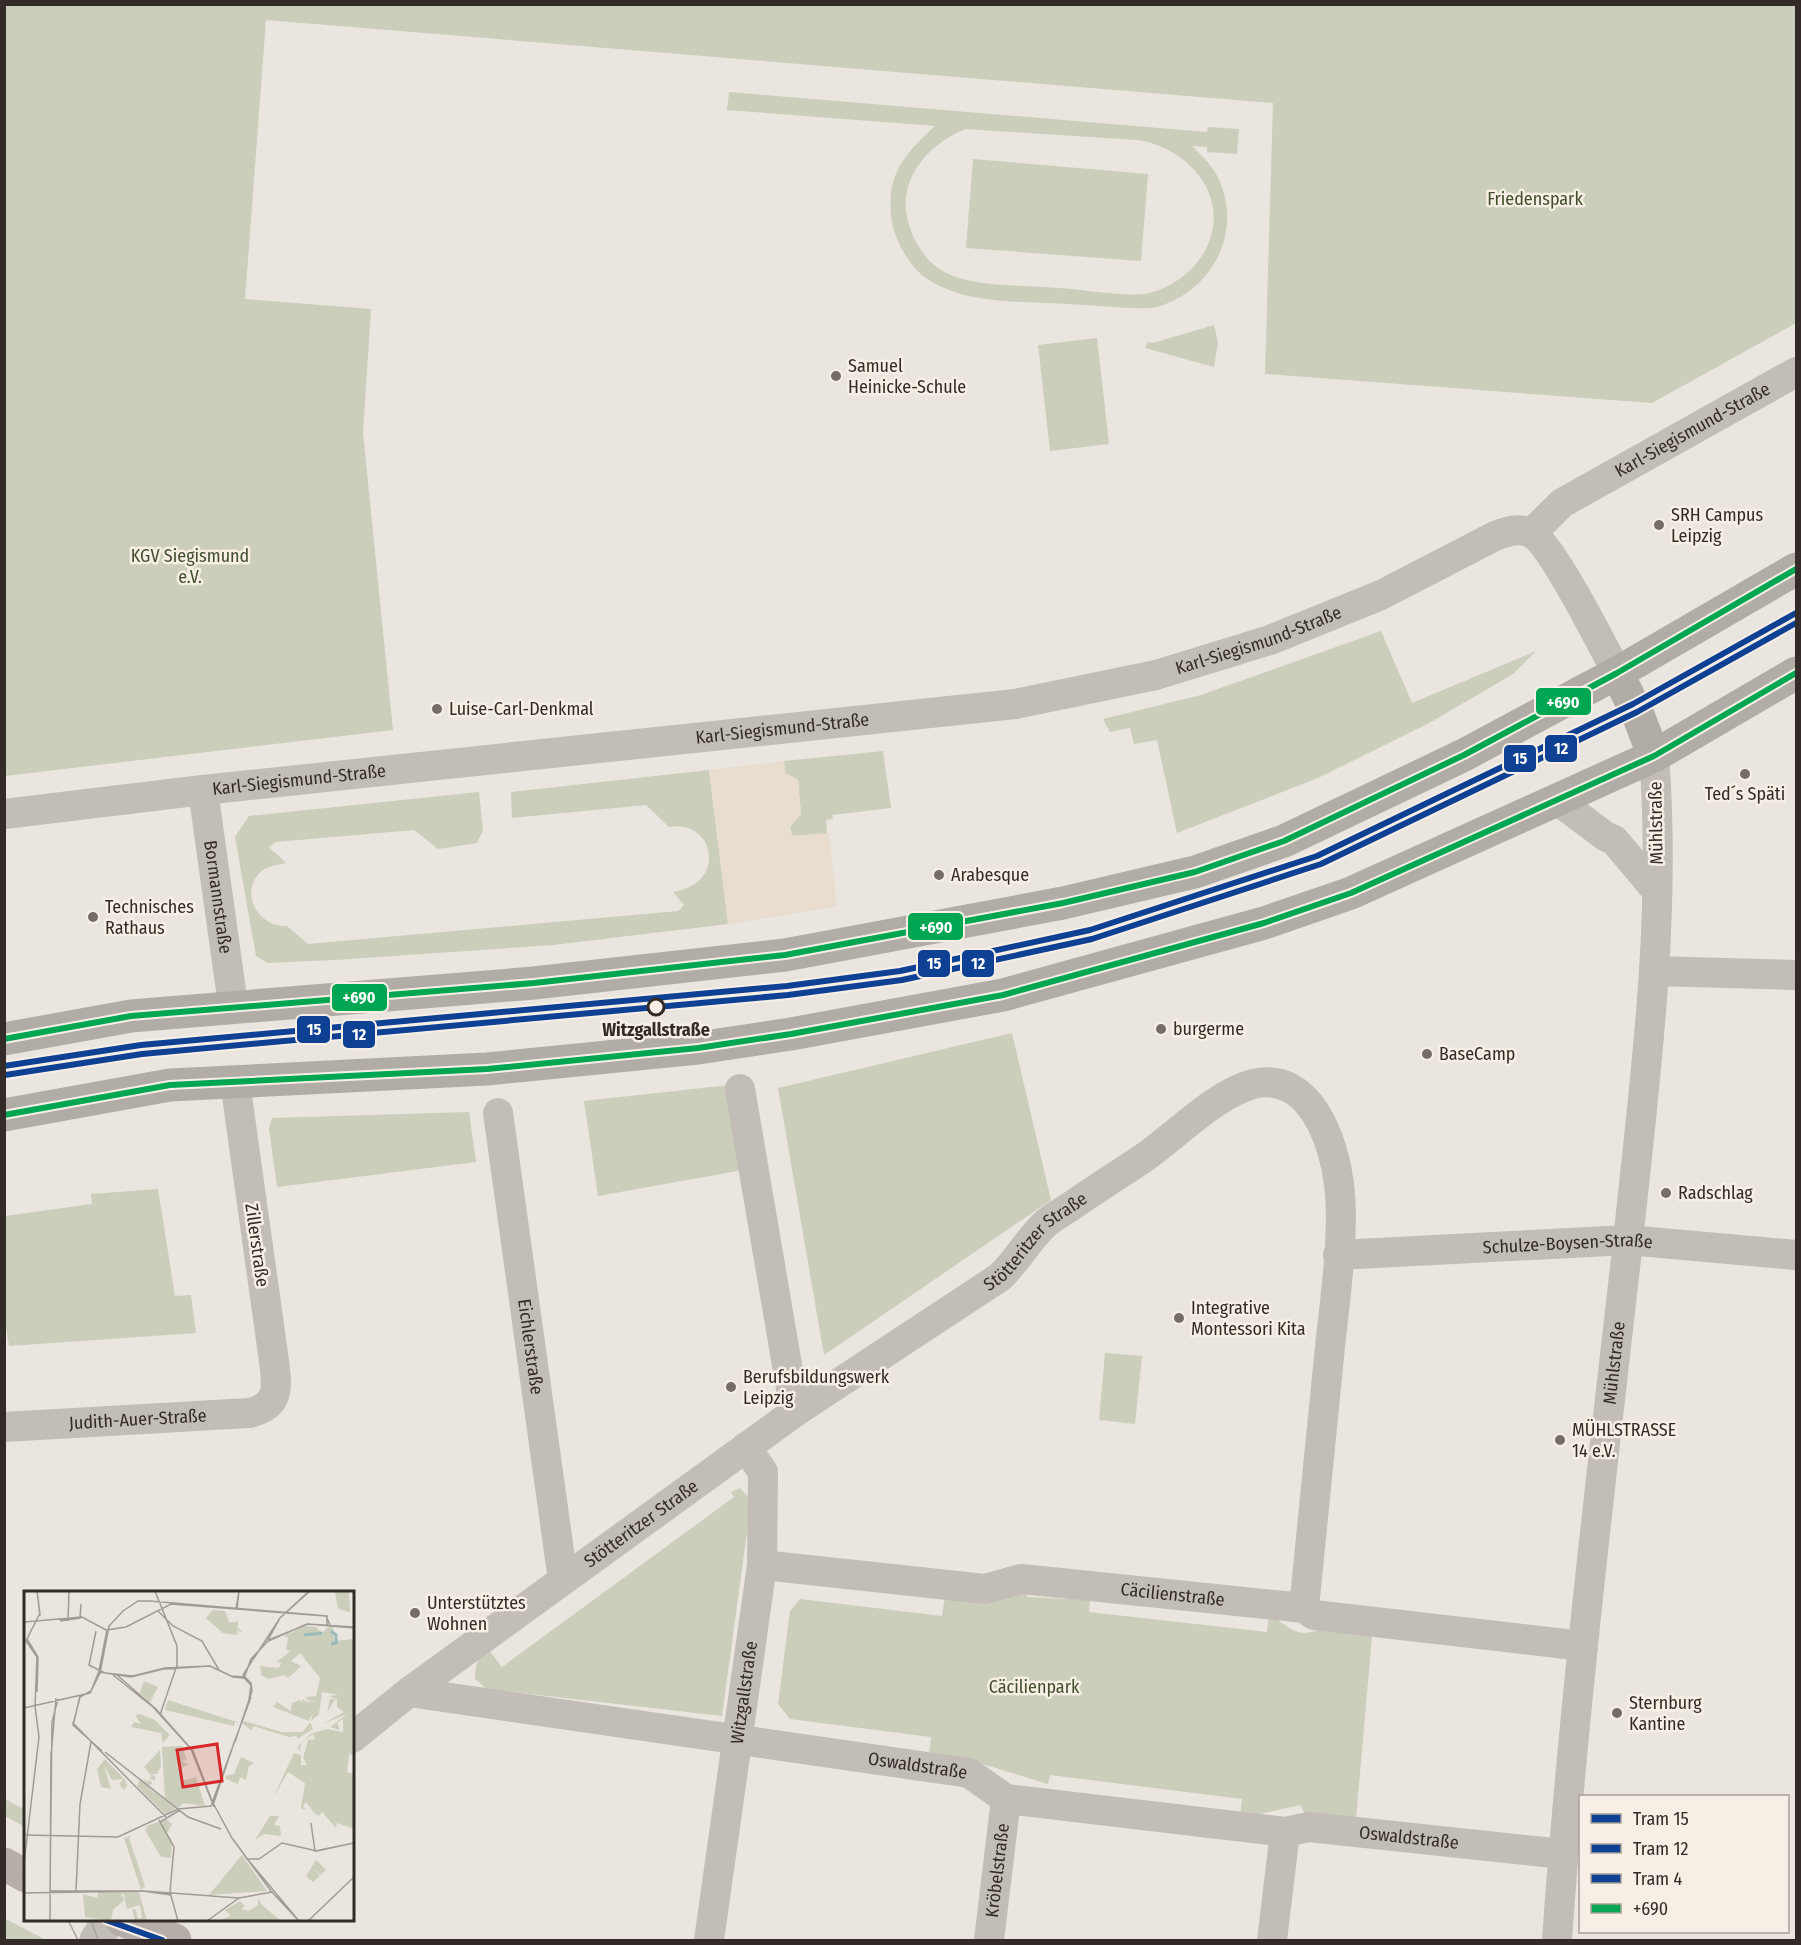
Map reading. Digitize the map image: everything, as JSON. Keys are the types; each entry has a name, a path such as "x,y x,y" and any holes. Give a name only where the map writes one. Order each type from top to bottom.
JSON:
{"main road":[{"path":"4,1039 131,1016 232,1005 534,983 785,955 1063,903 1195,872 1284,841 1464,755 1617,673 1797,569"},
{"path":"1617,673 1638,715 1654,756"},
{"path":"4,1115 170,1085 487,1069 603,1059 745,1041 1003,995 1264,923 1326,903 1654,756 1797,673"},
{"path":"4,1864 24,1874"},
{"path":"125,1921 166,1934"}],"street":[{"name":"Karl-Siegismund-Straße","path":"4,814 203,790 1005,705 1075,694 1156,675 1270,640 1381,595 1495,536 1515,530 1532,533 1562,503 1797,372"},
{"path":"1532,533 1549,553 1617,673"},
{"name":"Mühlstraße","path":"1557,1941 1583,1646 1628,1240 1654,971 1658,814 1654,756"},
{"name":"Bormannstraße","path":"203,790 232,1005"},
{"name":"Mühlstraße","path":"1557,800 1605,836 1614,840 1656,891"},
{"path":"1654,971 1797,975"},
{"name":"Zillerstraße","path":"235,1082 277,1389 268,1405"},
{"name":"Stötteritzer Straße","path":"354,1736 409,1692 795,1412 1000,1277 1018,1259 1044,1225 1211,1108 1235,1092 1254,1084 1273,1083 1293,1089 1306,1100 1321,1122 1332,1152 1339,1186 1338,1256 1304,1608"},
{"path":"740,1089 795,1412"},
{"name":"Eichlerstraße","path":"498,1113 563,1580"},
{"name":"Schulze-Boysen-Straße","path":"1338,1256 1628,1240 1797,1255"},
{"name":"Judith-Auer-Straße","path":"4,1427 249,1413 260,1411 268,1405"},
{"name":"Witzgallstraße","path":"709,1941 762,1565 763,1472 746,1447"},
{"name":"Cäcilienstraße","path":"762,1565 985,1589 1021,1580 1304,1608 1314,1615 1583,1646"},
{"name":"Oswaldstraße","path":"409,1692 969,1773 1006,1799 1285,1832 1309,1827 1563,1854"},
{"name":"Kröbelstraße","path":"989,1941 1006,1799"},
{"path":"1272,1941 1285,1832"},
{"path":"96,1941 108,1921"}],"green space":[{"name":"Friedenspark","path":"4,5 1796,5 1796,323 1652,403 1265,374 1273,103 266,20 245,299 371,309 363,433 393,730 5,776"},
{"path":"729,92 1207,132 1208,127 1239,129 1237,154 1207,152 1207,147 1192,146 1211,167 1220,182 1226,203 1227,223 1223,243 1216,261 1190,291 1173,301 1153,308 1014,302 961,294 929,280 915,268 903,252 892,224 892,187 896,175 907,155 935,126 727,110","holes":["965,129 1137,140 1155,144 1172,152 1187,163 1200,177 1209,192 1213,209 1213,228 1203,255 1177,281 1161,289 1144,294 1120,294 974,282 953,276 938,268 924,255 912,234 906,212 906,196 916,168 937,145"]},
{"path":"973,159 1148,174 1141,261 966,248"},
{"path":"1214,325 1218,343 1214,367 1145,348 1148,342 1153,343"},
{"path":"1097,338 1109,444 1050,451 1038,345"},
{"path":"1381,631 1412,703 1536,651 1513,674 1431,722 1318,778 1177,833 1157,740 1134,744 1130,728 1110,732 1103,719 1201,695"},
{"path":"883,751 891,808 832,815 833,819 826,820 827,834 792,836 790,827 801,814 798,780 785,773 784,761"},
{"path":"709,770 728,924 553,945 335,960 268,963 256,956 235,837 249,816 479,792 483,831 477,843 438,849 414,830 275,842 269,847 286,863 263,870 256,878 251,897 254,906 267,920 276,925 287,926 308,944 678,911 684,905 673,892 691,887 702,877 708,866 709,854 705,842 697,833 685,827 669,827 646,805 512,818 511,792"},
{"path":"1012,1033 1051,1200 824,1355 778,1088"},
{"path":"729,1085 743,1170 598,1196 584,1101"},
{"path":"469,1112 476,1162 277,1187 269,1129 272,1118"},
{"path":"158,1189 175,1296 191,1295 196,1333 9,1346 4,1316 5,1216 92,1204 91,1194"},
{"path":"1105,1353 1142,1356 1135,1424 1099,1420"},
{"path":"740,1488 748,1497 749,1517 722,1716 487,1689 475,1679 477,1662 488,1649 502,1667 734,1497 731,1492"},
{"name":"Cäcilienpark","path":"1023,1590 1028,1597 1090,1600 1089,1612 1267,1632 1269,1616 1272,1616 1291,1629 1302,1633 1324,1628 1334,1632 1372,1636 1356,1819 1305,1814 1300,1805 1264,1813 1254,1820 1240,1817 1242,1799 1050,1775 1048,1784 976,1762 929,1755 931,1737 790,1719 778,1704 790,1611 800,1599 942,1616 945,1596"},
{"path":"5,1799 24,1809 24,1826 5,1816"},
{"path":"4,1918 44,1939 45,1940 5,1940"}],"shaded area":[{"path":"784,761 785,773 798,780 801,814 790,827 791,836 829,833 837,906 728,924 709,770"}],"tram line":[{"name":"15","path":"4,1066 141,1045 787,986 900,971 1090,930 1317,856 1633,704 1796,613"},
{"name":"12","path":"5,1075 142,1054 788,995 902,980 1092,939 1321,864 1637,712 1796,623"},
{"path":"68,1921 78,1940"},
{"path":"91,1921 98,1940"},
{"name":"4","path":"109,1921 162,1940"}],"transit line":[{"name":"+690","path":"4,1039 131,1016 534,983 785,955 1063,903 1195,872 1284,841 1464,755 1617,673 1796,569"},
{"name":"+690","path":"4,1115 170,1085 487,1069 698,1048 791,1034 1003,995 1264,923 1351,893 1654,756 1796,673"}],"place":[{"name":"Samuel Heinicke-Schule","path":"836,376"},
{"name":"SRH Campus Leipzig","path":"1659,525"},
{"name":"Luise-Carl-Denkmal","path":"437,709"},
{"name":"Ted´s Späti","path":"1745,774"},
{"name":"Arabesque","path":"939,875"},
{"name":"Technisches Rathaus","path":"93,917"},
{"name":"Witzgallstraße","path":"656,1007"},
{"name":"burgerme","path":"1161,1029"},
{"name":"BaseCamp","path":"1427,1054"},
{"name":"Radschlag","path":"1666,1193"},
{"name":"Integrative Montessori Kita","path":"1179,1318"},
{"name":"Berufsbildungswerk Leipzig","path":"731,1387"},
{"name":"MÜHLSTRASSE 14 e.V.","path":"1560,1440"},
{"name":"Unterstütztes Wohnen","path":"415,1613"},
{"name":"Sternburg Kantine","path":"1617,1713"}],"park label":[{"name":"KGV Siegismund e.V.","path":"190,566"}]}
